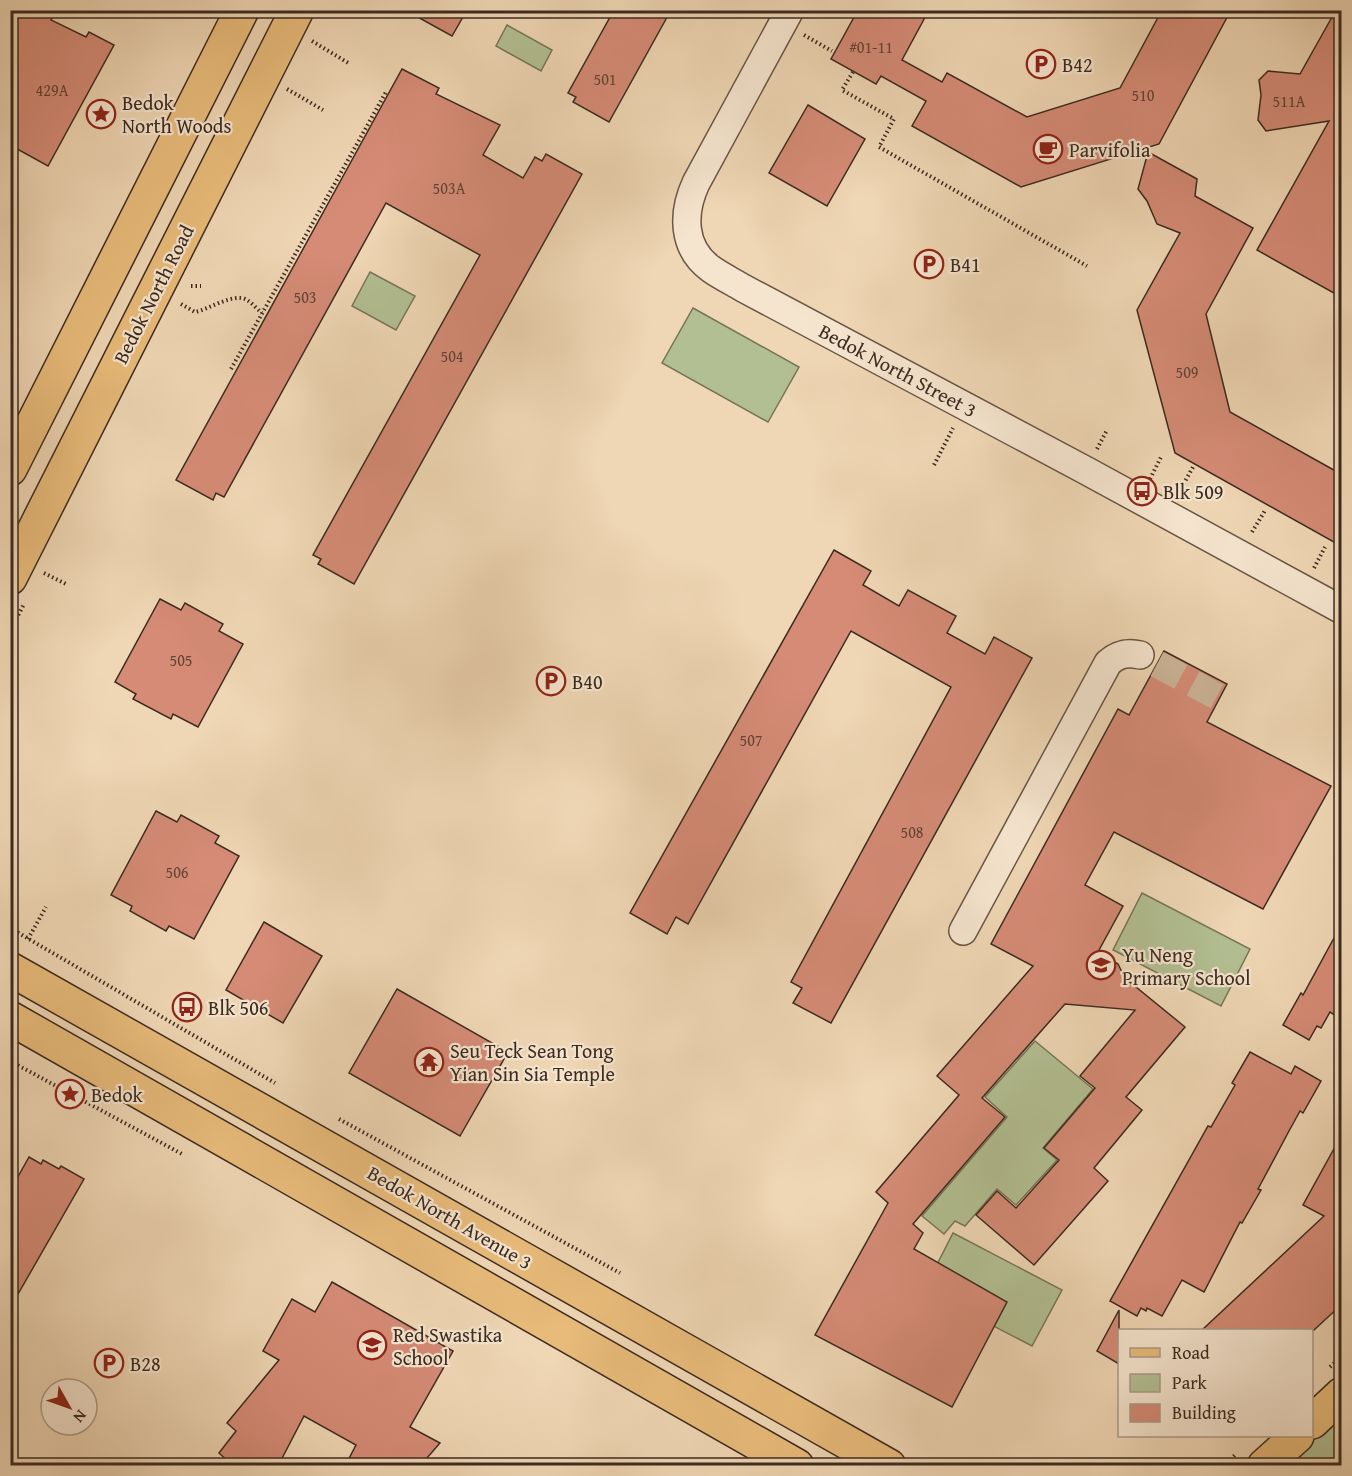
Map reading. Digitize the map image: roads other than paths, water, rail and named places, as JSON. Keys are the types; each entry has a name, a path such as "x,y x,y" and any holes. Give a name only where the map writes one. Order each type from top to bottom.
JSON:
{"main road":[{"path":"10,469 242,10"},
{"name":"Bedok North Road","path":"10,578 302,25"},
{"name":"Bedok North Avenue 3","path":"10,969 889,1466"},
{"path":"10,1018 797,1466"},
{"path":"1313,1420 1341,1394"},
{"path":"1264,1466 1296,1437"}],"street":[{"name":"Bedok North Street 3","path":"792,21 691,192 686,224 696,254 711,268 735,284 1341,610"},
{"path":"963,931 1108,663 1121,654 1140,656"}],"tunnel":[{"path":"1157,664 1220,698"}],"place":[{"name":"B42","path":"1041,64"},
{"name":"Bedok North Woods","path":"101,114"},
{"name":"Parvifolia","path":"1048,149"},
{"name":"B41","path":"929,264"},
{"name":"Blk 509","path":"1142,491"},
{"name":"B40","path":"551,681"},
{"name":"Yu Neng Primary School","path":"1101,965"},
{"name":"Blk 506","path":"187,1007"},
{"name":"Seu Teck Sean Tong Yian Sin Sia Temple","path":"429,1062"},
{"name":"Bedok","path":"70,1094"},
{"name":"Red Swastika School","path":"372,1345"},
{"name":"B28","path":"109,1363"}]}
